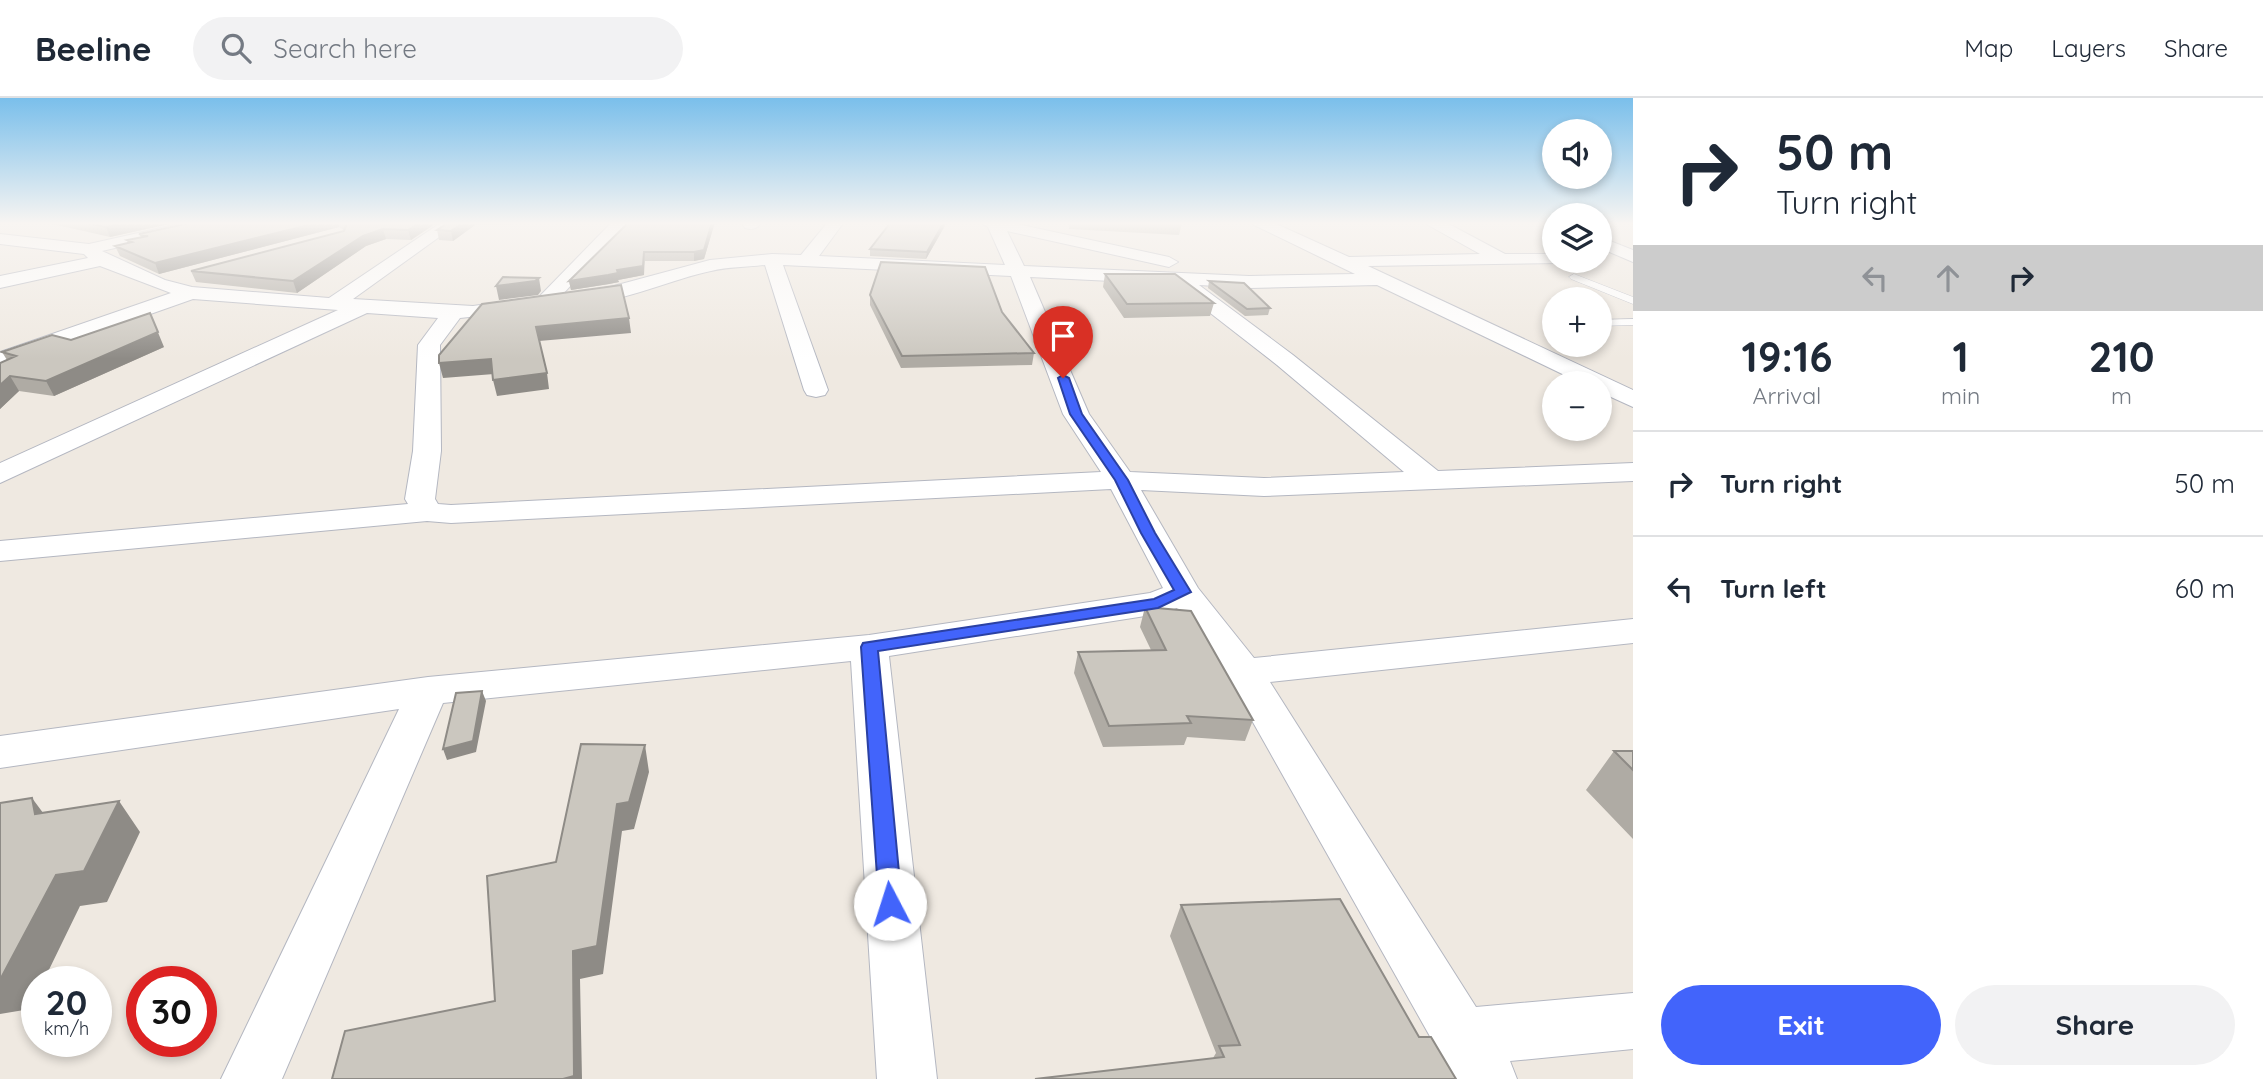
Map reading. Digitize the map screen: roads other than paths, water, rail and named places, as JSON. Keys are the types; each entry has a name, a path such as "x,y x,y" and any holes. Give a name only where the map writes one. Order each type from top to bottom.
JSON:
{"street":[{"path":"0,282 42,268"},
{"path":"123,268 158,284 194,283 333,304 454,312 612,293 700,268"},
{"path":"333,304 386,268"},
{"path":"544,303 577,268"},
{"path":"775,268 816,390"},
{"path":"950,268 1249,282 1383,279"},
{"path":"1016,268 1057,360 1076,414 1121,480 1183,592 1244,672 1474,1058 1633,1021"},
{"path":"1188,268 1249,282"},
{"path":"1358,268 1633,398"},
{"path":"1178,279 1285,360 1432,481"},
{"path":"0,360 194,283"},
{"path":"0,474 57,445 363,306"},
{"path":"427,512 419,499 427,451 429,345 454,312"},
{"path":"0,551 427,512 451,514 1121,480 1264,488 1633,472"},
{"path":"0,752 428,691 869,647 1158,603 1183,592"},
{"path":"1244,672 1633,631"},
{"path":"869,647 906,1079"},
{"path":"251,1079 428,691"}],"lane":[{"path":"1574,277 1633,301"},
{"path":"1612,323 1633,322"}]}
